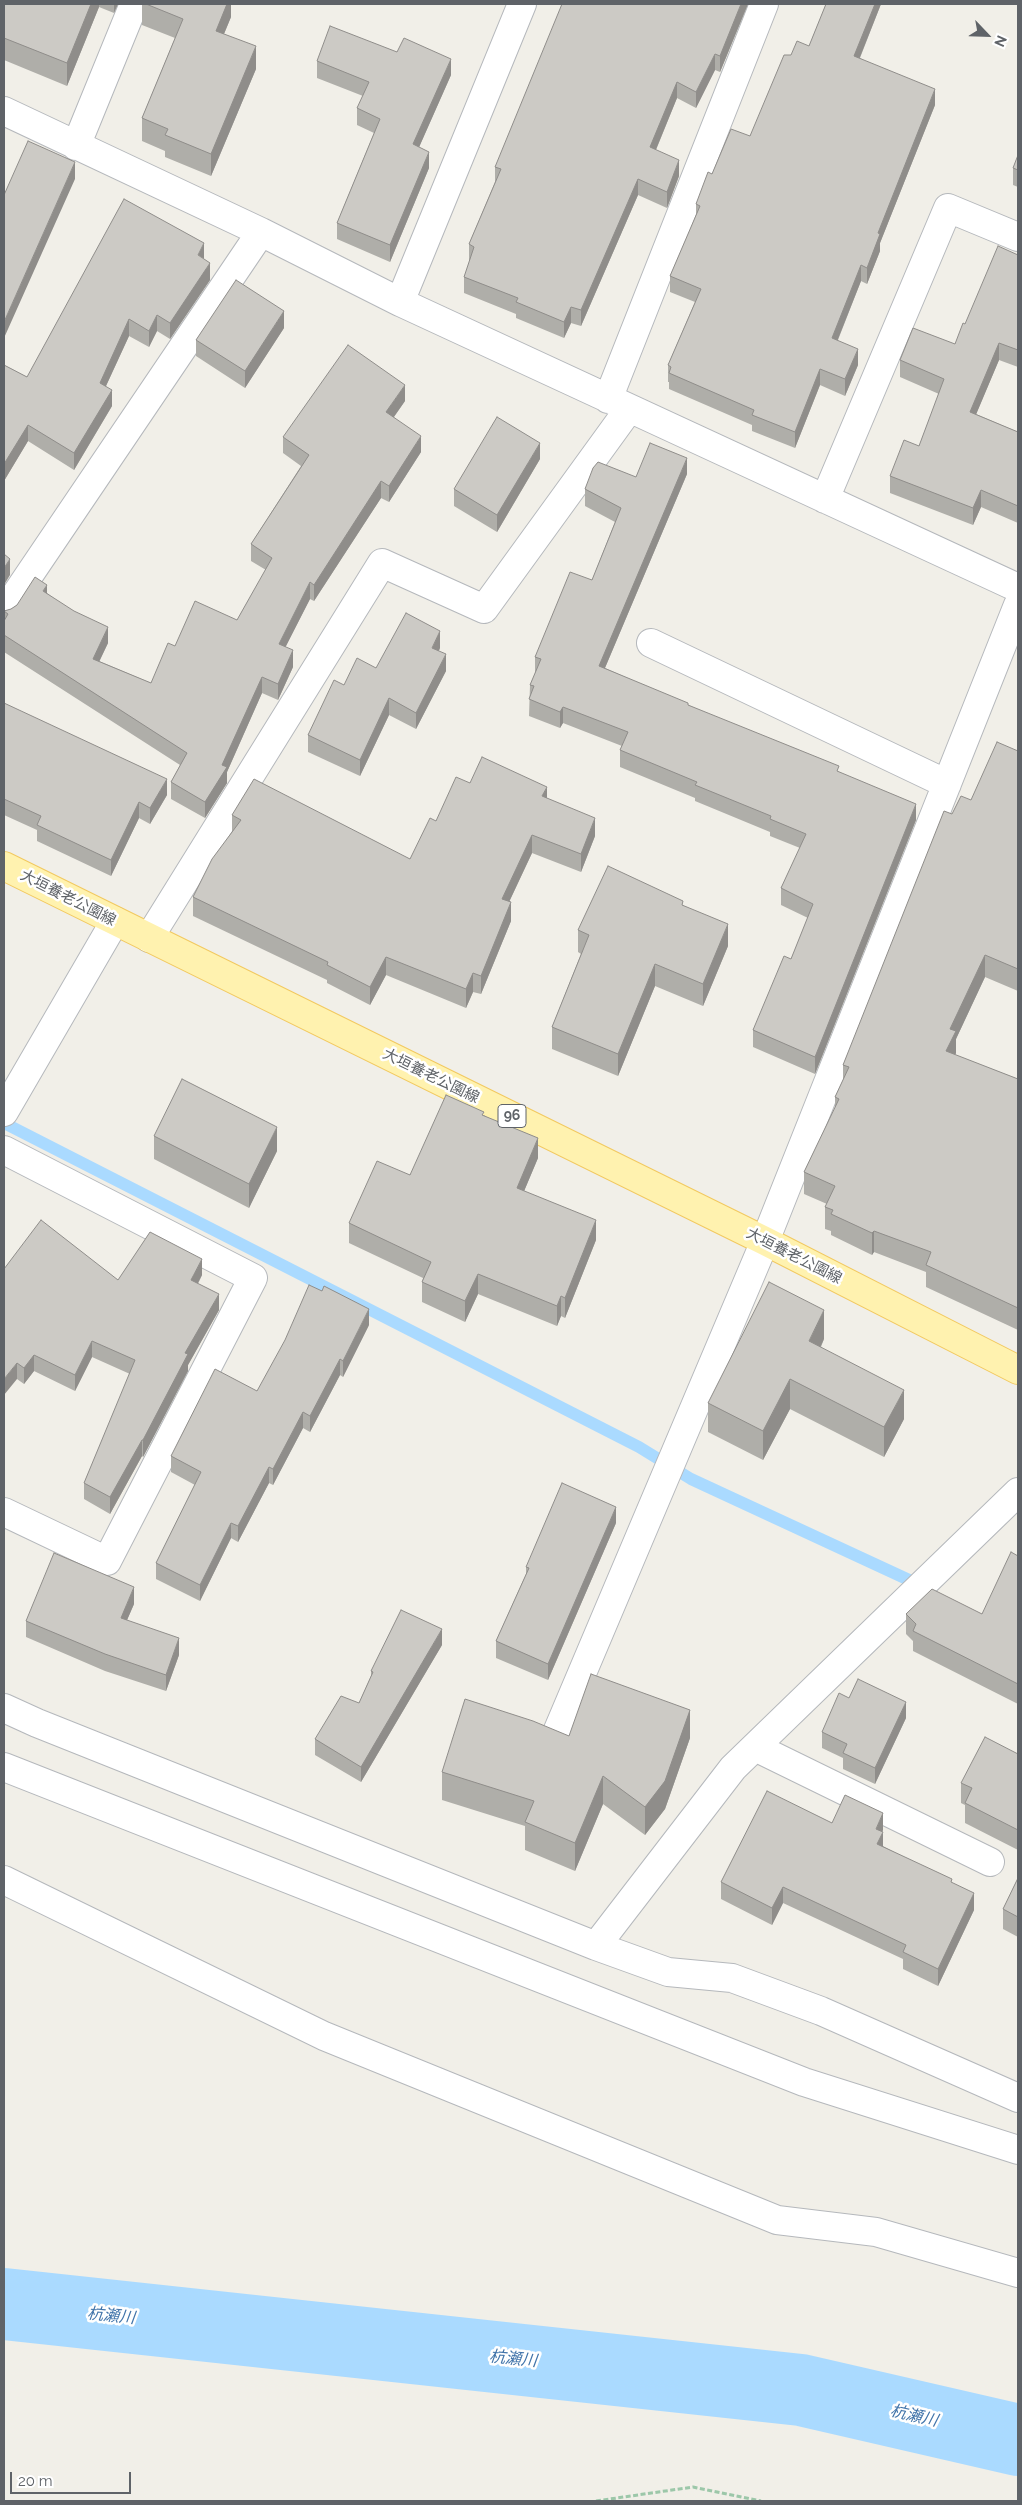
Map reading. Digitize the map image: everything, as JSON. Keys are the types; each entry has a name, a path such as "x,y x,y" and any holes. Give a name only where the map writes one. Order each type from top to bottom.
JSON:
{"main road":[{"name":"大垣養老公園線","path":"4,866 765,1241 1018,1370"}],"street":[{"path":"76,146 134,4"},
{"path":"400,302 522,4"},
{"path":"149,938 382,563 484,609 618,404 764,4"},
{"path":"4,112 260,232 400,302 1017,590 947,784 765,1241 555,1737"},
{"path":"825,499 948,208 1018,237"},
{"path":"4,612 260,232"},
{"path":"651,643 947,784"},
{"path":"4,1112 115,921"},
{"path":"4,1150 253,1278 107,1561 4,1512"},
{"path":"596,1946 733,1768 1018,1492"},
{"path":"4,1708 596,1946 668,1972 732,1978 822,2011 1018,2098"},
{"path":"755,1746 990,1862"},
{"path":"4,1767 804,2082 1018,2150"},
{"path":"4,1880 324,2036 777,2220 876,2232 1018,2273"}],"path":[{"path":"596,2501 693,2488 761,2501"}],"building":[{"path":"4,4 91,4 67,63 4,38"},
{"path":"146,4 227,4 216,31 256,46 211,154 165,135 168,129 142,118 183,19"},
{"path":"562,4 741,4 720,56 715,54 696,92 677,82 650,147 679,160 667,192 638,179 581,310 571,307 564,322 516,302 518,298 464,277 474,247 469,244 501,169 495,167"},
{"path":"826,4 875,4 854,56 935,89 878,233 880,234 867,268 861,265 832,338 858,349 845,379 820,369 795,432 752,415 754,410 669,373 671,367 668,365 701,289 670,276 700,206 696,204 708,172 712,174 731,129 750,136 784,55 791,55 797,41 809,46"},
{"path":"330,26 397,52 404,38 451,59 413,144 429,152 390,245 337,223 380,119 357,108 369,82 317,61"},
{"path":"28,141 75,162 4,322 4,195"},
{"path":"1018,155 1018,170 1013,168"},
{"path":"124,199 204,243 198,255 210,263 170,323 157,315 149,331 129,319 100,383 112,390 74,453 28,425 4,464 4,365 27,377"},
{"path":"998,246 1018,255 1018,350 999,343 970,412 1018,432 1018,506 981,490 973,508 890,476 904,440 919,446 944,379 900,360 913,328 955,344"},
{"path":"236,280 284,311 245,371 196,340"},
{"path":"348,345 405,385 386,412 421,436 389,486 381,481 314,585 310,582 279,644 293,650 278,684 262,677 222,765 227,767 205,802 171,782 187,753 4,635 4,621 8,614 4,611 17,605 35,577 47,585 43,591 74,611 108,627 93,659 151,683 168,643 175,646 195,601 237,620 272,558 251,544 309,455 283,437"},
{"path":"497,417 540,443 497,515 454,489"},
{"path":"650,443 687,458 599,666 688,703 688,705 839,766 837,771 916,804 815,1057 753,1030 784,956 791,959 813,904 781,888 806,834 770,819 771,816 695,785 697,782 620,750 628,732 563,707 560,712 529,699 534,686 530,685 541,659 535,657 570,572 592,580 621,508 585,489 593,468 598,462 636,477"},
{"path":"4,554 10,559 4,568"},
{"path":"406,613 440,631 432,648 446,654 416,713 389,698 360,760 308,735 334,680 344,685 357,658 376,668"},
{"path":"4,703 167,779 150,808 139,802 111,860 37,825 41,816 4,799"},
{"path":"997,742 1018,751 1018,969 985,955 950,1029 956,1031 946,1051 1018,1079 1018,1308 926,1265 931,1252 874,1231 872,1233 831,1214 833,1210 825,1207 835,1186 804,1172 839,1099 835,1097 849,1067 843,1065 944,811 952,814 961,796 971,800"},
{"path":"482,757 547,787 542,796 595,818 581,854 532,835 502,899 511,902 481,976 473,973 466,989 386,957 370,987 327,965 328,962 193,897 212,859 241,820 232,815 254,779 410,859 430,818 436,821 456,777 470,783"},
{"path":"608,866 683,901 682,905 728,924 703,984 655,964 618,1054 552,1027 589,935 578,930"},
{"path":"182,1079 277,1127 249,1184 154,1136"},
{"path":"446,1095 484,1112 482,1115 538,1138 517,1188 596,1220 565,1298 561,1296 557,1306 478,1274 465,1301 422,1282 431,1262 349,1223 377,1161 410,1175"},
{"path":"41,1220 118,1280 150,1232 202,1259 191,1280 219,1294 185,1353 188,1354 143,1440 110,1497 84,1483 135,1360 92,1341 75,1375 34,1355 24,1368 17,1363 4,1379 4,1269"},
{"path":"769,1282 824,1310 809,1341 904,1390 884,1427 790,1379 763,1431 708,1403"},
{"path":"309,1285 322,1291 324,1286 369,1309 343,1361 340,1359 310,1416 303,1412 273,1469 269,1467 238,1526 231,1523 200,1585 156,1563 201,1472 171,1456 215,1369 257,1391 285,1340"},
{"path":"562,1483 616,1507 548,1664 496,1641 529,1568 526,1567"},
{"path":"1011,1552 1018,1556 1018,1684 913,1631 916,1624 906,1614 932,1589 982,1614"},
{"path":"54,1553 134,1587 121,1618 179,1638 166,1675 105,1654 26,1621"},
{"path":"401,1610 442,1629 361,1767 315,1739 341,1696 359,1703 373,1672 371,1671"},
{"path":"591,1674 690,1710 665,1781 645,1807 603,1776 575,1843 525,1822 534,1801 442,1772 465,1699 533,1721 569,1736"},
{"path":"858,1679 906,1702 875,1768 843,1753 847,1744 822,1732 839,1693 849,1698"},
{"path":"985,1737 1018,1754 1018,1830 965,1803 972,1788 961,1783"},
{"path":"767,1791 832,1823 845,1795 883,1813 876,1829 883,1832 877,1844 952,1879 951,1882 974,1893 938,1969 903,1952 906,1945 783,1887 772,1908 721,1882"},
{"path":"1018,1878 1018,1917 1003,1909"}],"waterway":[{"path":"4,1123 639,1447 691,1479 922,1586"},
{"name":"杭瀬川","path":"4,2304 801,2390 1018,2440"}]}
